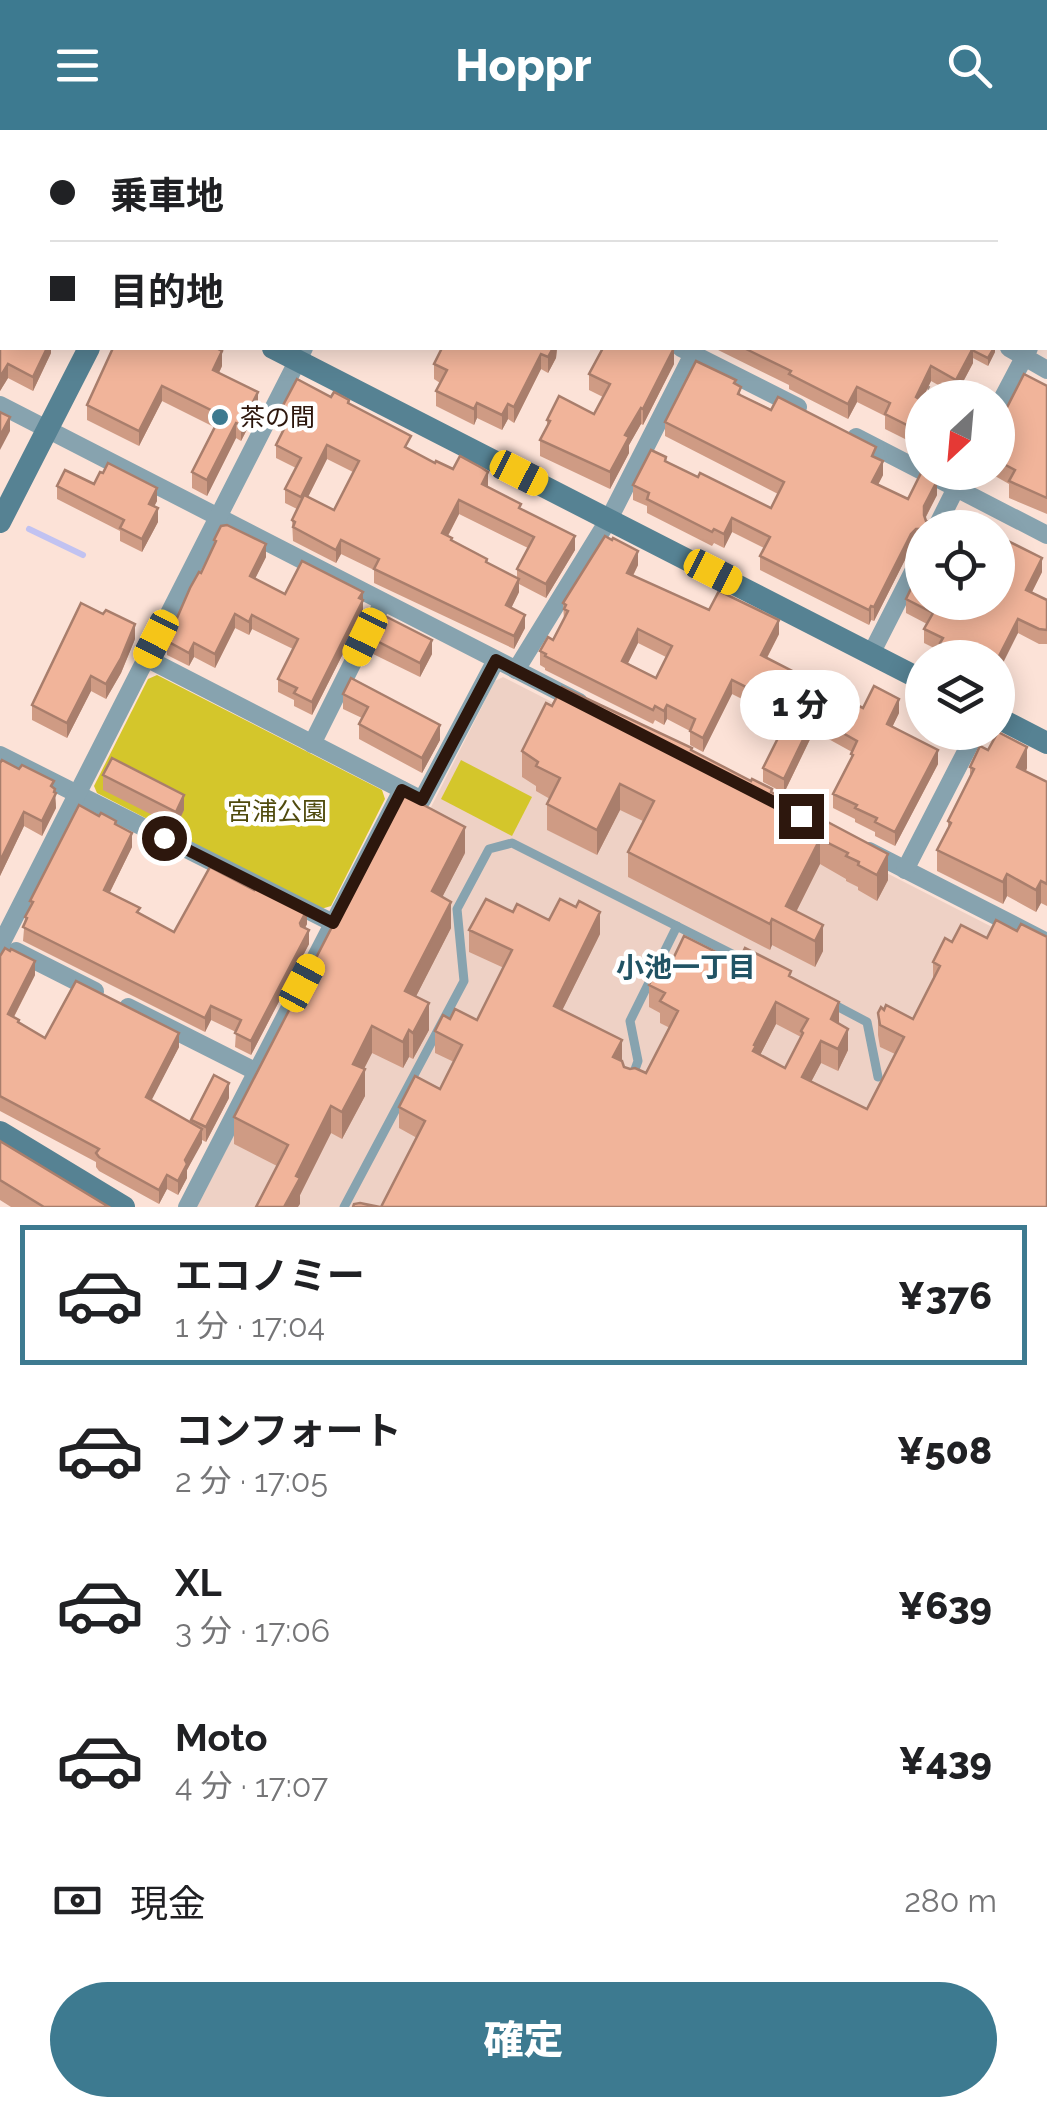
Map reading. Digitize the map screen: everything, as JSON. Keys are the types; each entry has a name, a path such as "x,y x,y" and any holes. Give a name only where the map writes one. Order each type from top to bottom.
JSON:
{"street":[{"path":"0,522 88,350"},
{"path":"516,670 609,519 690,350 816,417"},
{"path":"1009,380 1021,350 1047,370"},
{"path":"257,1072 0,945 301,354 905,671"},
{"path":"0,405 595,710"},
{"path":"834,426 905,462"},
{"path":"976,490 1047,535"},
{"path":"872,654 905,588"},
{"path":"312,744 383,602"},
{"path":"146,658 422,800 496,660"},
{"path":"1015,727 1047,744"},
{"path":"906,870 967,750"},
{"path":"0,755 333,923"},
{"path":"187,1207 402,790"},
{"path":"853,843 1047,942"},
{"path":"0,1132 124,1207"}],"lane":[{"path":"344,1207 464,981 457,909 489,850 512,843 764,970"},
{"path":"630,1083 638,1061 630,1021 677,926"},
{"path":"816,996 867,1022 878,1077"}],"shaded area":[{"path":"503,677 1047,955 1047,1207 197,1207 401,808 428,813 495,681"}],"green space":[{"name":"宮浦公園","path":"157,675 382,790 385,799 331,906 321,909 97,793 94,786 148,679"},
{"path":"461,760 532,797 512,836 441,799"}],"building":[{"path":"0,350 46,350 33,377 8,364 0,377"},
{"path":"112,350 220,350 213,370 258,392 241,425 236,423 207,480 192,472 221,415 162,386 139,431 87,405"},
{"path":"441,350 552,350 548,357 541,354 514,407 508,404 502,415 477,403 474,409 436,391 447,370 434,364"},
{"path":"602,350 673,350 625,435 629,437 610,472 540,440 559,396 594,414 610,384 589,374"},
{"path":"748,350 972,350 956,380 931,366 924,380 905,380 905,424 885,414 890,403 857,387 848,404 789,374 791,371"},
{"path":"972,350 993,350 988,358"},
{"path":"696,361 736,380 734,383 741,387 738,394 771,410 778,397 876,447 872,456 883,461 872,482 908,499 912,490 932,490 924,510 905,510 905,546 874,607 869,610 760,556 770,537 732,518 724,534 714,529 712,532 647,499 649,493 633,485 651,450 698,477 700,473 771,508 784,482 665,422"},
{"path":"1024,374 1047,386 1047,498 1015,484 1015,392"},
{"path":"297,379 331,397 334,392 411,436 405,447 435,463 453,469 460,456 482,468 488,472 482,484 575,536 546,584 517,569 534,537 459,500 442,533 519,579 506,605 525,615 514,636 374,569 379,559 341,540 336,550 293,527 292,520 304,495 334,510 359,461 327,445 301,497 285,489 301,458 276,445 289,419 280,411"},
{"path":"0,412 10,417 0,436"},
{"path":"108,463 157,488 149,504 158,508 142,539 120,528 124,520 57,486 65,470 94,484"},
{"path":"227,525 266,544 250,576 285,594 302,561 363,592 359,598 363,600 312,702 294,693 297,688 278,679 298,639 252,615 249,622 235,614 215,654 194,643 189,653 167,641 221,526"},
{"path":"605,536 613,538 638,551 627,573 709,610 719,591 779,620 761,655 803,679 863,708 874,686 899,699 887,724 905,733 905,750 938,750 895,832 855,808 857,805 833,794 857,741 814,717 784,779 763,768 792,710 732,680 703,738 690,731 695,719 667,705 664,711 655,706 653,710 545,656 540,651 548,637 553,640 568,611 564,609 563,603","holes":["638,629 672,646 656,678 622,661"]},
{"path":"1015,544 1042,558 1026,590 1047,600 1047,630 1018,619 1007,640 942,640 924,629 929,620 1015,620"},
{"path":"81,603 135,624 106,684 91,676 67,723 32,705"},
{"path":"383,615 432,640 420,663 371,638"},
{"path":"351,678 440,725 422,758 359,724 368,707 343,694"},
{"path":"562,687 692,748 888,854 877,875 846,856 848,853 820,839 786,906 823,925 815,941 772,919 770,924 628,852 654,801 620,784 597,830 547,804 560,778 536,766 538,762 522,751 546,703 552,706"},
{"path":"1015,741 1027,747 1017,767 1047,782 1047,884 1041,881 1036,890 1007,874 1003,882 937,850 974,769 970,767 978,750 1015,750"},
{"path":"112,758 184,795 176,812 103,775"},
{"path":"2,760 54,781 51,786 56,793 42,821 24,812 0,861 0,763"},
{"path":"401,793 465,827 432,891 451,902 405,991 429,1003 413,1033 409,1030 403,1042 372,1026 353,1064 365,1069 342,1112 331,1106 284,1207 256,1207 288,1145 234,1117"},
{"path":"79,805 99,816 101,813 132,833 104,890 140,908 137,912 174,932 210,867 254,890 255,887 307,910 300,923 309,930 251,1041 235,1033 241,1020 211,1006 205,1018 23,927 33,902 30,901"},
{"path":"486,899 513,912 517,904 549,920 560,899 576,907 579,901 600,912 554,1006 622,1040 613,1057 622,1061 624,1067 646,1073 678,1011 660,1001 665,993 649,985 663,957 672,961 684,936 738,963 745,948 839,1002 831,1019 848,1029 838,1049 821,1041 802,1077 867,1109 904,1037 880,1025 881,1007 884,1010 886,1005 913,1019 940,966 933,962 945,938 952,942 961,925 987,938 996,920 1017,931 1021,924 1047,937 1047,1207 381,1207 425,1121 399,1107 415,1076 440,1089 462,1045 435,1031 443,1015 450,1019 455,1009 477,1020 512,950 469,930","holes":["776,1002 808,1019 785,1068 753,1051"]},
{"path":"5,948 35,961 8,1014 45,1038 76,981 179,1033 146,1097 202,1129 178,1181 167,1175 159,1190 99,1157 99,1149 0,1096 0,956"},
{"path":"214,1075 229,1083 206,1127 191,1120"},
{"path":"0,1141 109,1207 44,1207 0,1180"}],"waterway":[{"path":"29,529 83,555"}],"place":[{"name":"茶の間","path":"220,417"}],"district":[{"name":"小池一丁目","path":"686,967"}],"route":[{"path":"164,838 333,923 402,790 422,800 496,660 801,816"}]}
